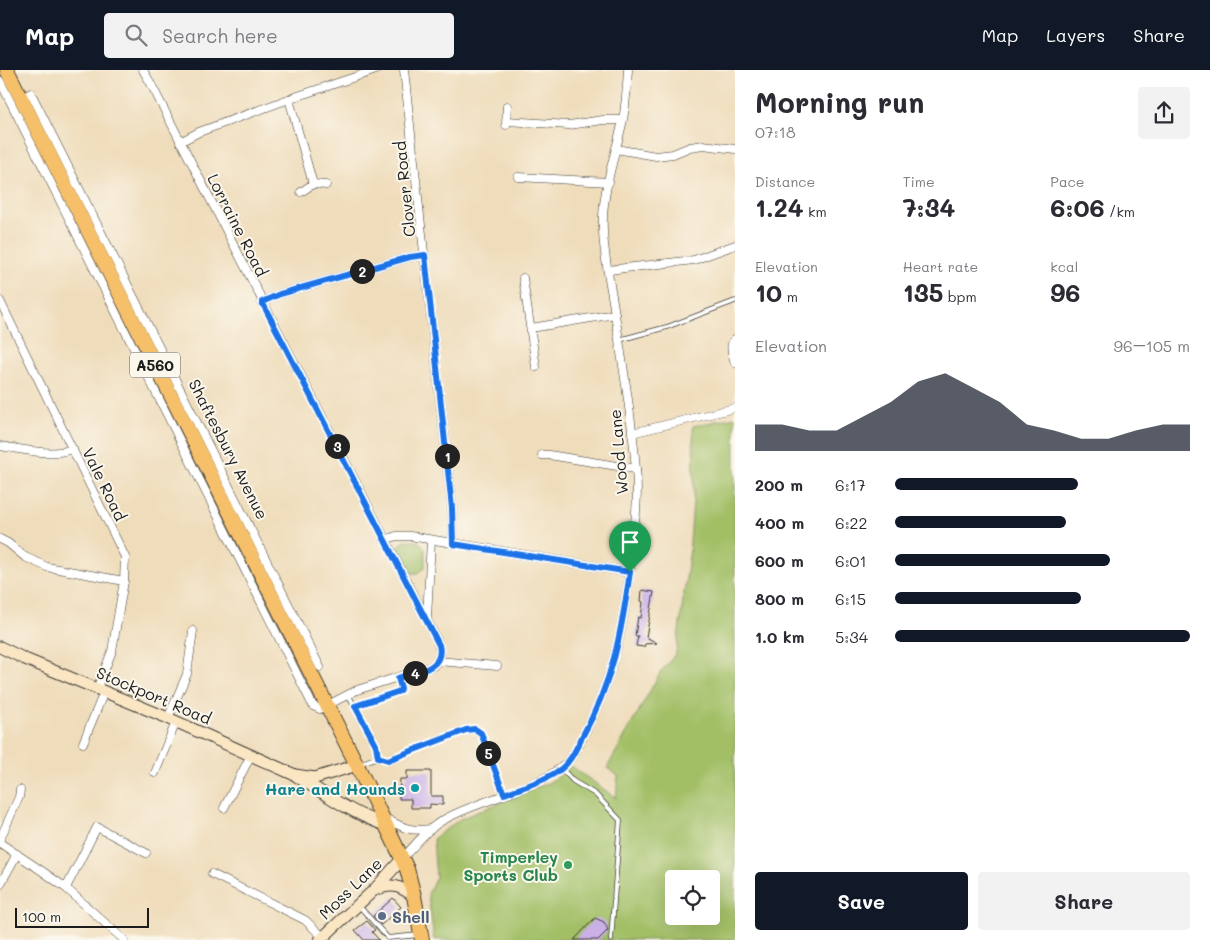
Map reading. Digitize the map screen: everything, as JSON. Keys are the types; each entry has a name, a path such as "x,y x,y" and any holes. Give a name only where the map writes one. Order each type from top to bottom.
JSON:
{"highway":[{"name":"Shaftesbury Avenue","path":"7,70 66,201 302,646 327,706 357,765"},
{"name":"A560","path":"357,765 407,869 421,937"}],"main road":[{"name":"Stockport Road","path":"0,647 251,755 295,775 360,814 383,820"},
{"name":"Stockport Road","path":"295,775 316,778 357,765"},
{"name":"Moss Lane","path":"321,938 374,890 402,859"},
{"path":"374,890 391,885 403,889 414,896"}],"street":[{"name":"Lorraine Road","path":"142,70 150,82 439,645 438,661"},
{"path":"180,142 199,132 289,98 376,70"},
{"name":"Clover Road","path":"404,70 452,508 453,544"},
{"name":"Wood Lane","path":"402,859 432,828 443,820 546,777 561,768 572,757 610,678 630,572 635,522 636,469 602,225 622,120 628,70"},
{"name":"Shaftesbury Avenue","path":"0,81 66,201 311,669"},
{"name":"Shaftesbury Avenue","path":"21,98 31,93 302,646"},
{"path":"289,98 313,184"},
{"path":"507,106 506,123 569,125 602,120 622,120"},
{"path":"616,149 656,156 673,154 690,147 703,145 735,149"},
{"path":"518,177 609,182"},
{"path":"301,192 313,184 326,186"},
{"path":"608,270 694,260 735,245"},
{"path":"262,302 280,294 410,257 425,255"},
{"path":"523,278 536,367"},
{"name":"Vale Road","path":"0,301 125,557 124,581 112,651 83,743"},
{"path":"531,328 615,314"},
{"path":"735,339 731,347 735,364"},
{"path":"632,433 735,408"},
{"path":"0,446 46,452 73,450"},
{"path":"542,455 636,469"},
{"path":"385,540 402,536 630,572"},
{"path":"0,539 8,542 25,557 47,567 124,581"},
{"path":"426,620 431,540"},
{"path":"155,773 187,674 193,631"},
{"path":"327,706 348,694 430,668 438,661 496,666"},
{"path":"224,808 251,755"},
{"path":"0,839 19,797 20,790"},
{"name":"Wood Lane","path":"383,820 406,829 418,831 432,828"},
{"path":"66,888 97,827 146,853"},
{"path":"0,843 66,888 124,940"},
{"path":"0,885 17,854"},
{"path":"214,878 305,920 321,938"}],"lane":[{"path":"619,340 667,326 735,301"},
{"path":"355,706 400,691 398,678"},
{"path":"348,694 376,745 378,757"},
{"path":"357,765 378,757 388,760 457,733 475,729 481,733 504,794"},
{"path":"561,768 574,781 595,794 620,820 611,940"},
{"path":"358,904 388,938 421,937"}],"green space":[{"path":"735,417 735,940 434,940 428,894 436,877 433,839 460,819 548,783 571,766 616,798 618,776 607,768 660,673 676,653 689,556 694,488 693,426"},
{"path":"408,540 419,542 425,549 425,567 420,572 410,572 405,568 399,557 399,546"}],"building":[{"path":"642,590 654,592 646,637 657,643 645,644 644,647 636,646 638,636 635,636 638,617 641,618"},
{"name":"Hare and Hounds","path":"407,771 431,771 431,796 443,796 443,805 430,804 430,808 411,808 411,799 399,799 400,779 407,779"},
{"name":"Shell","path":"393,898 401,907 381,925 373,916"},
{"path":"595,918 604,922 608,930 598,940 574,940"},
{"path":"367,921 375,930 372,932 379,940 364,940 355,930"}],"place":[{"name":"Hare and Hounds","path":"415,788"},
{"name":"Timperley Sports Club","path":"568,865"},
{"name":"Shell","path":"382,916"}],"route":[{"path":"425,255 452,508 453,544 630,572 615,659 604,695 572,757 560,769 553,774 504,794 481,733 471,728 388,760 378,757 376,745 355,706 400,691 398,678 433,666 440,657 439,645 262,302 280,294 410,257 425,255"}]}
